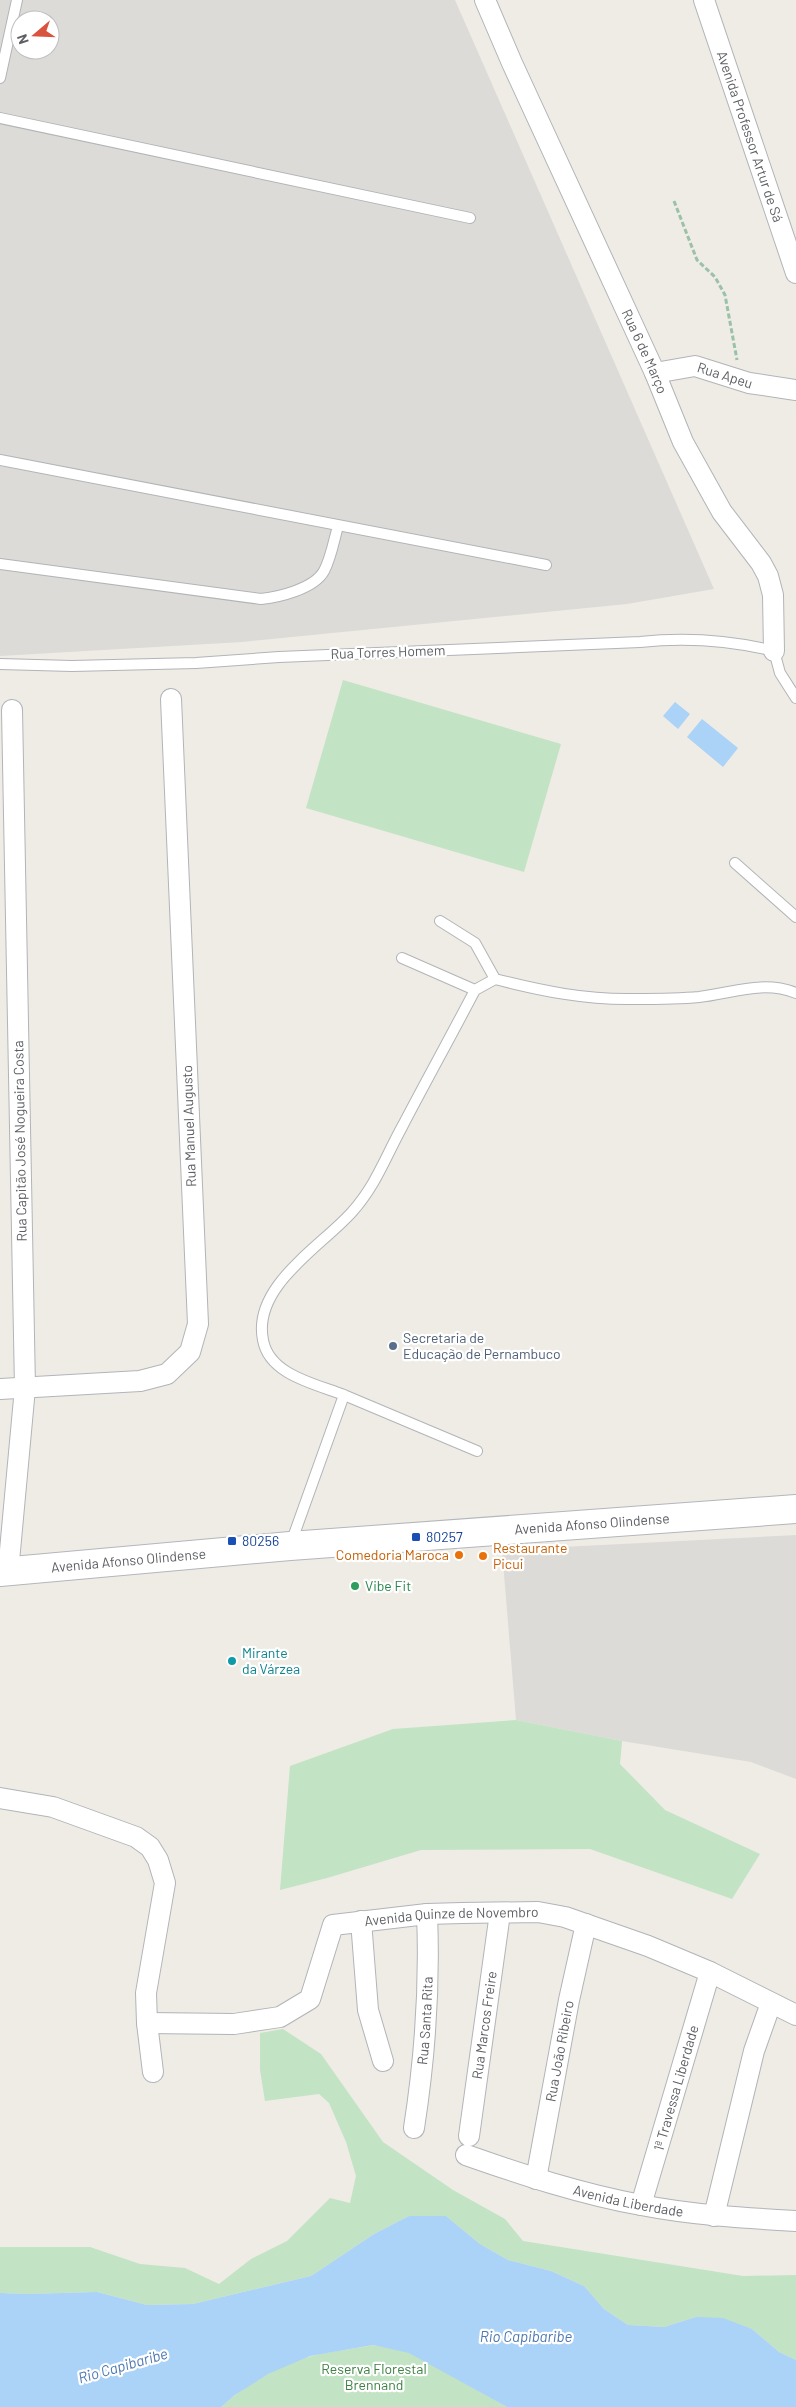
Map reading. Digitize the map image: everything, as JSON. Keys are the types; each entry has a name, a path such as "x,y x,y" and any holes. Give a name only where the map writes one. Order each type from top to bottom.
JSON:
{"main road":[{"name":"Avenida Afonso Olindense","path":"4,1572 290,1546 796,1509"}],"street":[{"name":"Rua 6 de Março","path":"485,0 656,373 683,442 722,512 761,563 768,576 773,595 774,651"},
{"name":"Avenida Professor Artur de Sá","path":"704,0 796,273"},
{"name":"Rua Apeu","path":"656,373 695,366 740,380 796,390"},
{"name":"Rua Manuel Augusto","path":"0,1388 140,1381 167,1374 190,1352 198,1324 171,699"},
{"name":"Rua Capitão José Nogueira Costa","path":"4,1572 25,1388 12,710"},
{"path":"0,1798 54,1807 136,1838 150,1847 158,1860 165,1883 146,1993 146,2023 153,2072"},
{"name":"Avenida Quinze de Novembro","path":"146,2023 234,2024 280,2017 310,1999 333,1925 427,1914 538,1912 565,1917 648,1946 710,1972 796,2015"},
{"name":"Rua Marcos Freire","path":"467,2146 500,1913"},
{"name":"Rua Santa Rita","path":"414,2128 421,2082 425,2021 428,1948 427,1914"},
{"path":"361,1921 368,2010 383,2061"},
{"name":"Rua João Ribeiro","path":"536,2179 569,2000 586,1924"},
{"name":"1ª Travessa Liberdade","path":"641,2205 710,1972"},
{"path":"714,2216 754,2051 771,2003"},
{"name":"Avenida Liberdade","path":"467,2146 536,2179 641,2205 714,2216 796,2221"}],"lane":[{"path":"0,78 17,0"},
{"path":"0,118 470,218"},
{"path":"0,460 546,565"},
{"path":"0,564 260,599 284,596 306,586 324,572 338,526"},
{"name":"Rua Torres Homem","path":"0,664 81,666 186,664 279,657 640,642 675,638 740,643 774,651"},
{"name":"Rua 6 de Março","path":"774,651 780,673 796,698"},
{"path":"735,863 796,917"},
{"path":"440,921 475,943 495,979"},
{"path":"402,958 475,990"},
{"path":"477,1451 278,1367 268,1354 263,1340 263,1320 271,1294 295,1266 344,1221 369,1192 475,990 495,979 552,994 606,999 699,997 758,986 781,987 796,992"},
{"path":"290,1546 344,1395"}],"path":[{"path":"674,201 698,260 715,277 725,295 740,380"}],"shaded area":[{"path":"0,0 455,0 714,589 627,604 242,642 0,656"},
{"path":"796,1535 796,1779 751,1762 622,1741 516,1720 502,1550"}],"green space":[{"path":"343,680 561,744 524,872 306,808"},
{"path":"516,1720 622,1741 620,1764 665,1810 760,1854 732,1899 590,1849 421,1850 280,1890 290,1766 393,1729"},
{"path":"283,2029 321,2054 383,2142 453,2190 505,2219 523,2241 743,2276 796,2275 796,2360 779,2352 752,2329 696,2317 664,2327 628,2325 604,2309 584,2286 551,2271 508,2260 480,2244 446,2216 409,2216 374,2234 311,2276 193,2304 147,2305 97,2292 0,2293 0,2247 90,2247 140,2264 185,2268 219,2284 251,2259 287,2241 330,2198 350,2203 356,2176 346,2142 329,2103 319,2094 265,2101 260,2070 260,2033"},
{"name":"Reserva Florestal Brennand","path":"373,2345 409,2352 507,2407 221,2407 252,2383 300,2359"}],"water":[{"path":"675,702 690,714 678,729 663,716"},
{"path":"702,719 738,748 723,767 687,737"},
{"name":"Rio Capibaribe","path":"409,2216 446,2216 480,2244 508,2260 551,2271 584,2286 604,2309 628,2325 664,2327 696,2317 723,2318 752,2329 779,2352 796,2360 796,2407 507,2407 409,2353 373,2345 310,2356 268,2374 235,2395 221,2407 0,2407 0,2293 97,2292 147,2305 193,2304 311,2276 374,2234"}],"place":[{"name":"Secretaria de Educação de Pernambuco","path":"393,1346"},
{"name":"80257","path":"416,1537"},
{"name":"80256","path":"232,1541"},
{"name":"Comedoria Maroca","path":"459,1555"},
{"name":"Restaurante Picui","path":"483,1556"},
{"name":"Vibe Fit","path":"355,1586"},
{"name":"Mirante da Várzea","path":"232,1661"}]}
